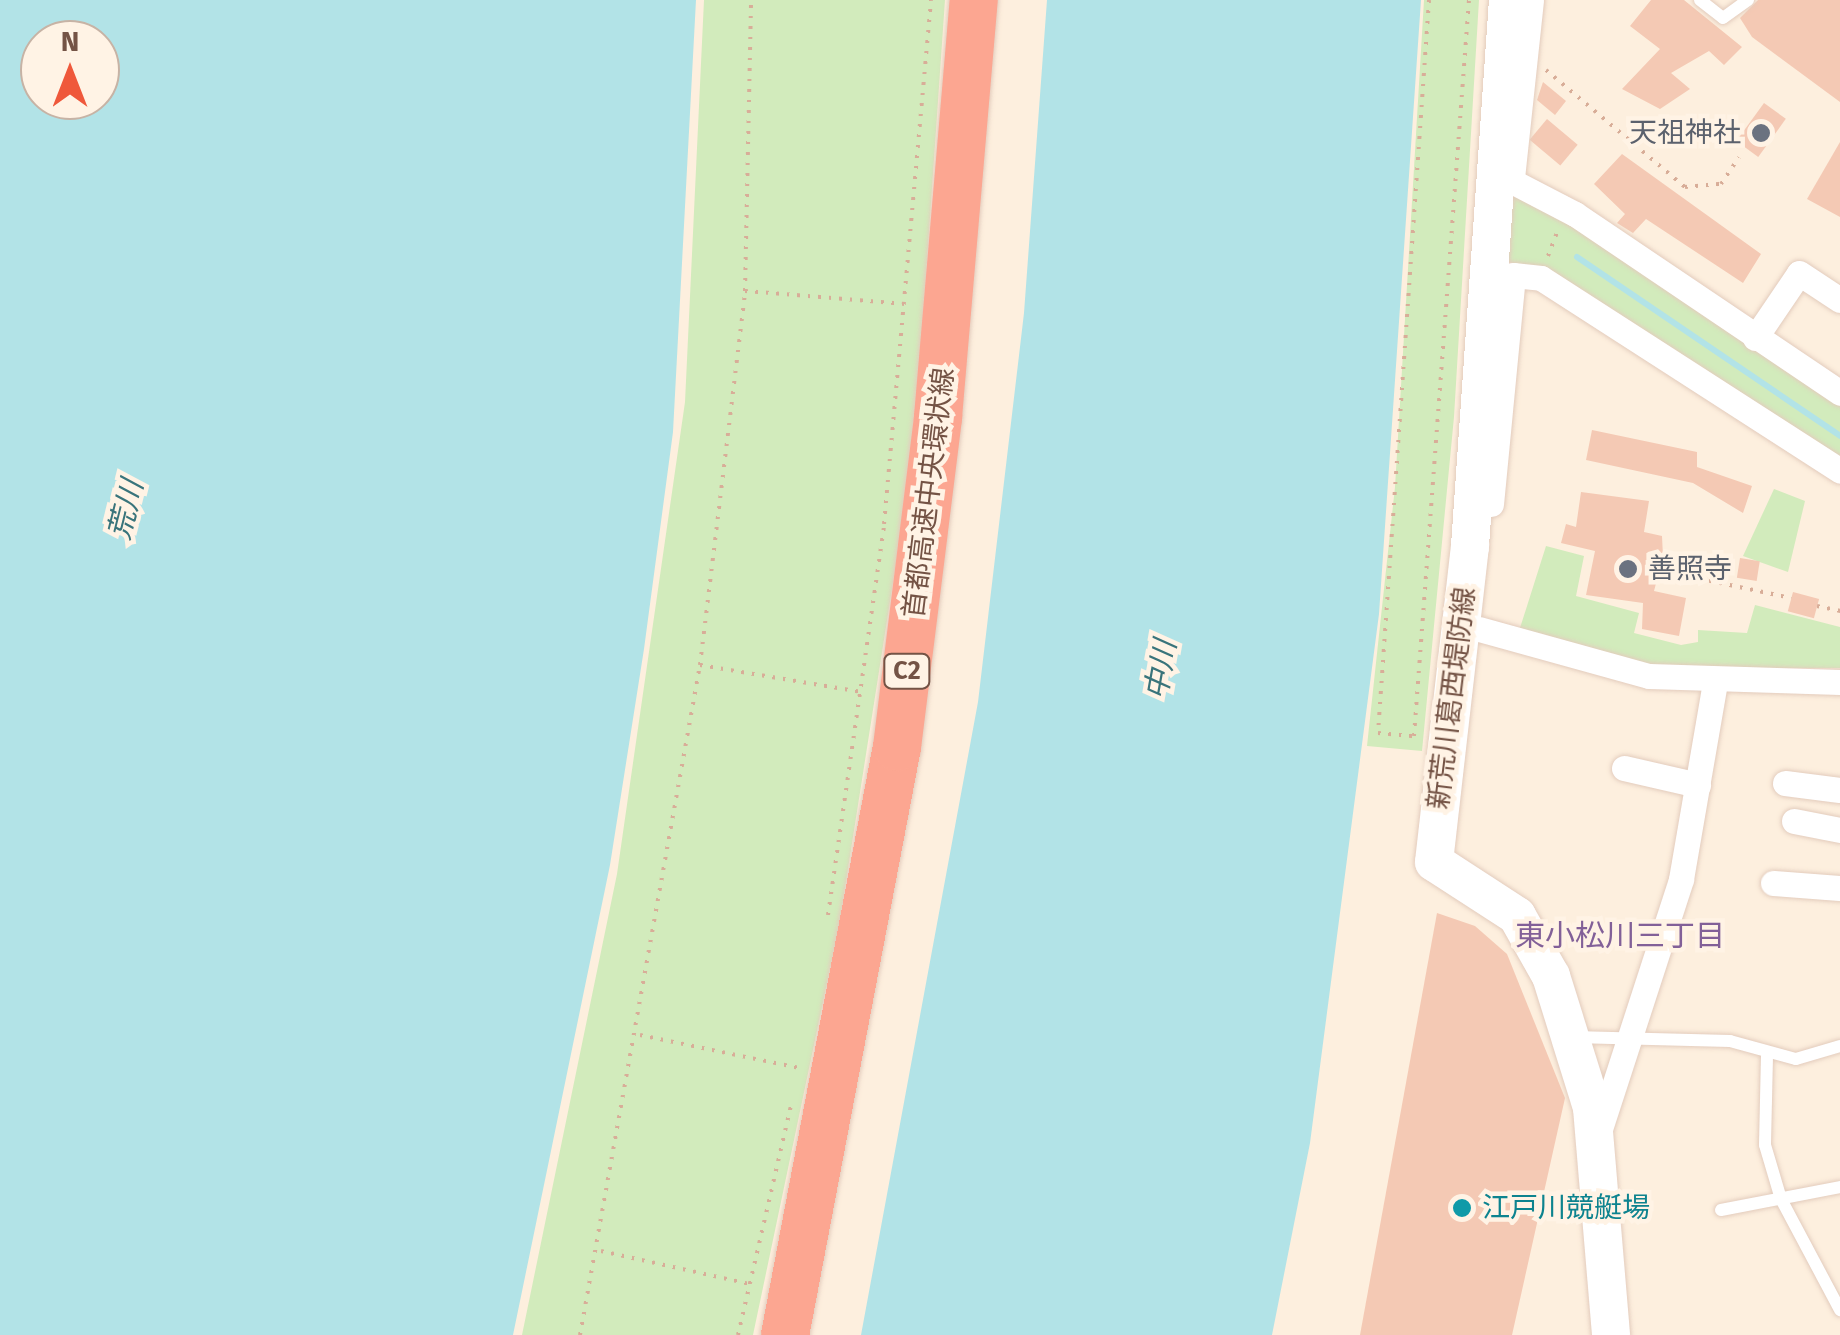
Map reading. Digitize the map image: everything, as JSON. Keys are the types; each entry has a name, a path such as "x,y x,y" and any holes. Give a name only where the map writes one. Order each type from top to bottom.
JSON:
{"highway":[{"name":"首都高速中央環状線","path":"785,1335 897,748 940,400 974,0"},
{"name":"首都高速中央環状線","path":"817,1335 926,747 1002,0"}],"main road":[{"name":"新荒川葛西堤防線","path":"1444,869 1434,862 1482,506 1505,176 1508,0"},
{"path":"1444,869 1517,916 1572,1037 1596,1140 1610,1335"}],"street":[{"path":"1532,0 1528,55 1505,176 1566,209 1840,393"},
{"path":"1755,338 1799,273 1840,300"},
{"path":"1444,869 1479,628 1482,506 1512,275 1540,278 1840,471"},
{"path":"1479,628 1597,668 1715,683 1840,682"},
{"path":"1596,1140 1636,1034 1698,785 1715,683"},
{"path":"1624,768 1698,785"},
{"path":"1784,783 1840,790"},
{"path":"1794,822 1840,830"},
{"path":"1772,883 1840,888"}],"lane":[{"path":"1700,0 1723,18 1748,0"},
{"path":"1572,1037 1636,1034 1730,1041 1766,1056 1796,1059 1840,1046"},
{"path":"1766,1056 1765,1145 1781,1199 1840,1310"},
{"path":"1721,1210 1840,1187"}],"path":[{"path":"580,1335 601,1252 640,1035 700,665 745,291 750,0"},
{"path":"826,924 862,692 906,304 931,0"},
{"path":"1429,0 1378,733 1414,736 1469,0"},
{"path":"1528,55 1685,187 1721,184 1740,157"},
{"path":"1540,278 1566,209"},
{"path":"745,291 906,304"},
{"path":"1668,572 1791,598"},
{"path":"1817,606 1840,611"},
{"path":"700,665 862,692"},
{"path":"640,1035 800,1068"},
{"path":"738,1335 804,1050"},
{"path":"601,1252 750,1284"}],"green space":[{"path":"704,0 945,0 914,449 839,926 753,1335 522,1335 617,874 685,402"},
{"path":"1424,0 1479,0 1454,417 1422,751 1367,746 1395,487"},
{"path":"1511,189 1564,214 1840,400 1840,464 1547,273 1506,261"},
{"path":"1774,489 1805,501 1788,572 1743,556"},
{"path":"1546,546 1584,556 1576,596 1639,613 1634,633 1681,645 1698,642 1698,630 1747,633 1755,605 1840,627 1840,668 1661,668 1520,628"}],"water":[{"name":"荒川","path":"0,0 696,0 673,432 644,649 610,865 513,1335 0,1335"},
{"name":"中川","path":"1047,0 1421,0 1379,614 1310,1143 1272,1335 861,1335 978,702 1024,313"}],"building":[{"path":"1651,0 1684,0 1742,47 1724,65 1709,51 1671,73 1690,89 1660,109 1622,89 1660,49 1630,26"},
{"path":"1758,0 1840,0 1840,102 1752,37 1740,18"},
{"path":"1543,82 1566,101 1555,115 1537,100"},
{"path":"1764,103 1786,119 1758,157 1736,141"},
{"path":"1547,119 1578,145 1560,165 1530,140"},
{"path":"1840,142 1840,217 1807,199"},
{"path":"1622,154 1761,254 1743,283 1646,219 1633,233 1617,223 1625,214 1594,184"},
{"path":"1592,430 1697,452 1697,467 1752,486 1743,513 1693,483 1586,460"},
{"path":"1581,492 1649,501 1644,532 1662,536 1663,557 1654,591 1686,598 1679,636 1642,629 1643,603 1586,595 1595,551 1561,543 1566,524 1576,527"},
{"path":"1740,558 1760,561 1757,581 1737,578"},
{"path":"1793,592 1819,599 1814,618 1788,611"},
{"name":"江戸川競艇場","path":"1437,913 1475,926 1507,954 1565,1098 1512,1335 1360,1335"}],"waterway":[{"path":"1577,257 1840,436"}],"place":[{"name":"天祖神社","path":"1761,133"},
{"name":"善照寺","path":"1628,569"},
{"name":"江戸川競艇場","path":"1462,1208"}],"district":[{"name":"東小松川三丁目","path":"1620,936"}]}
